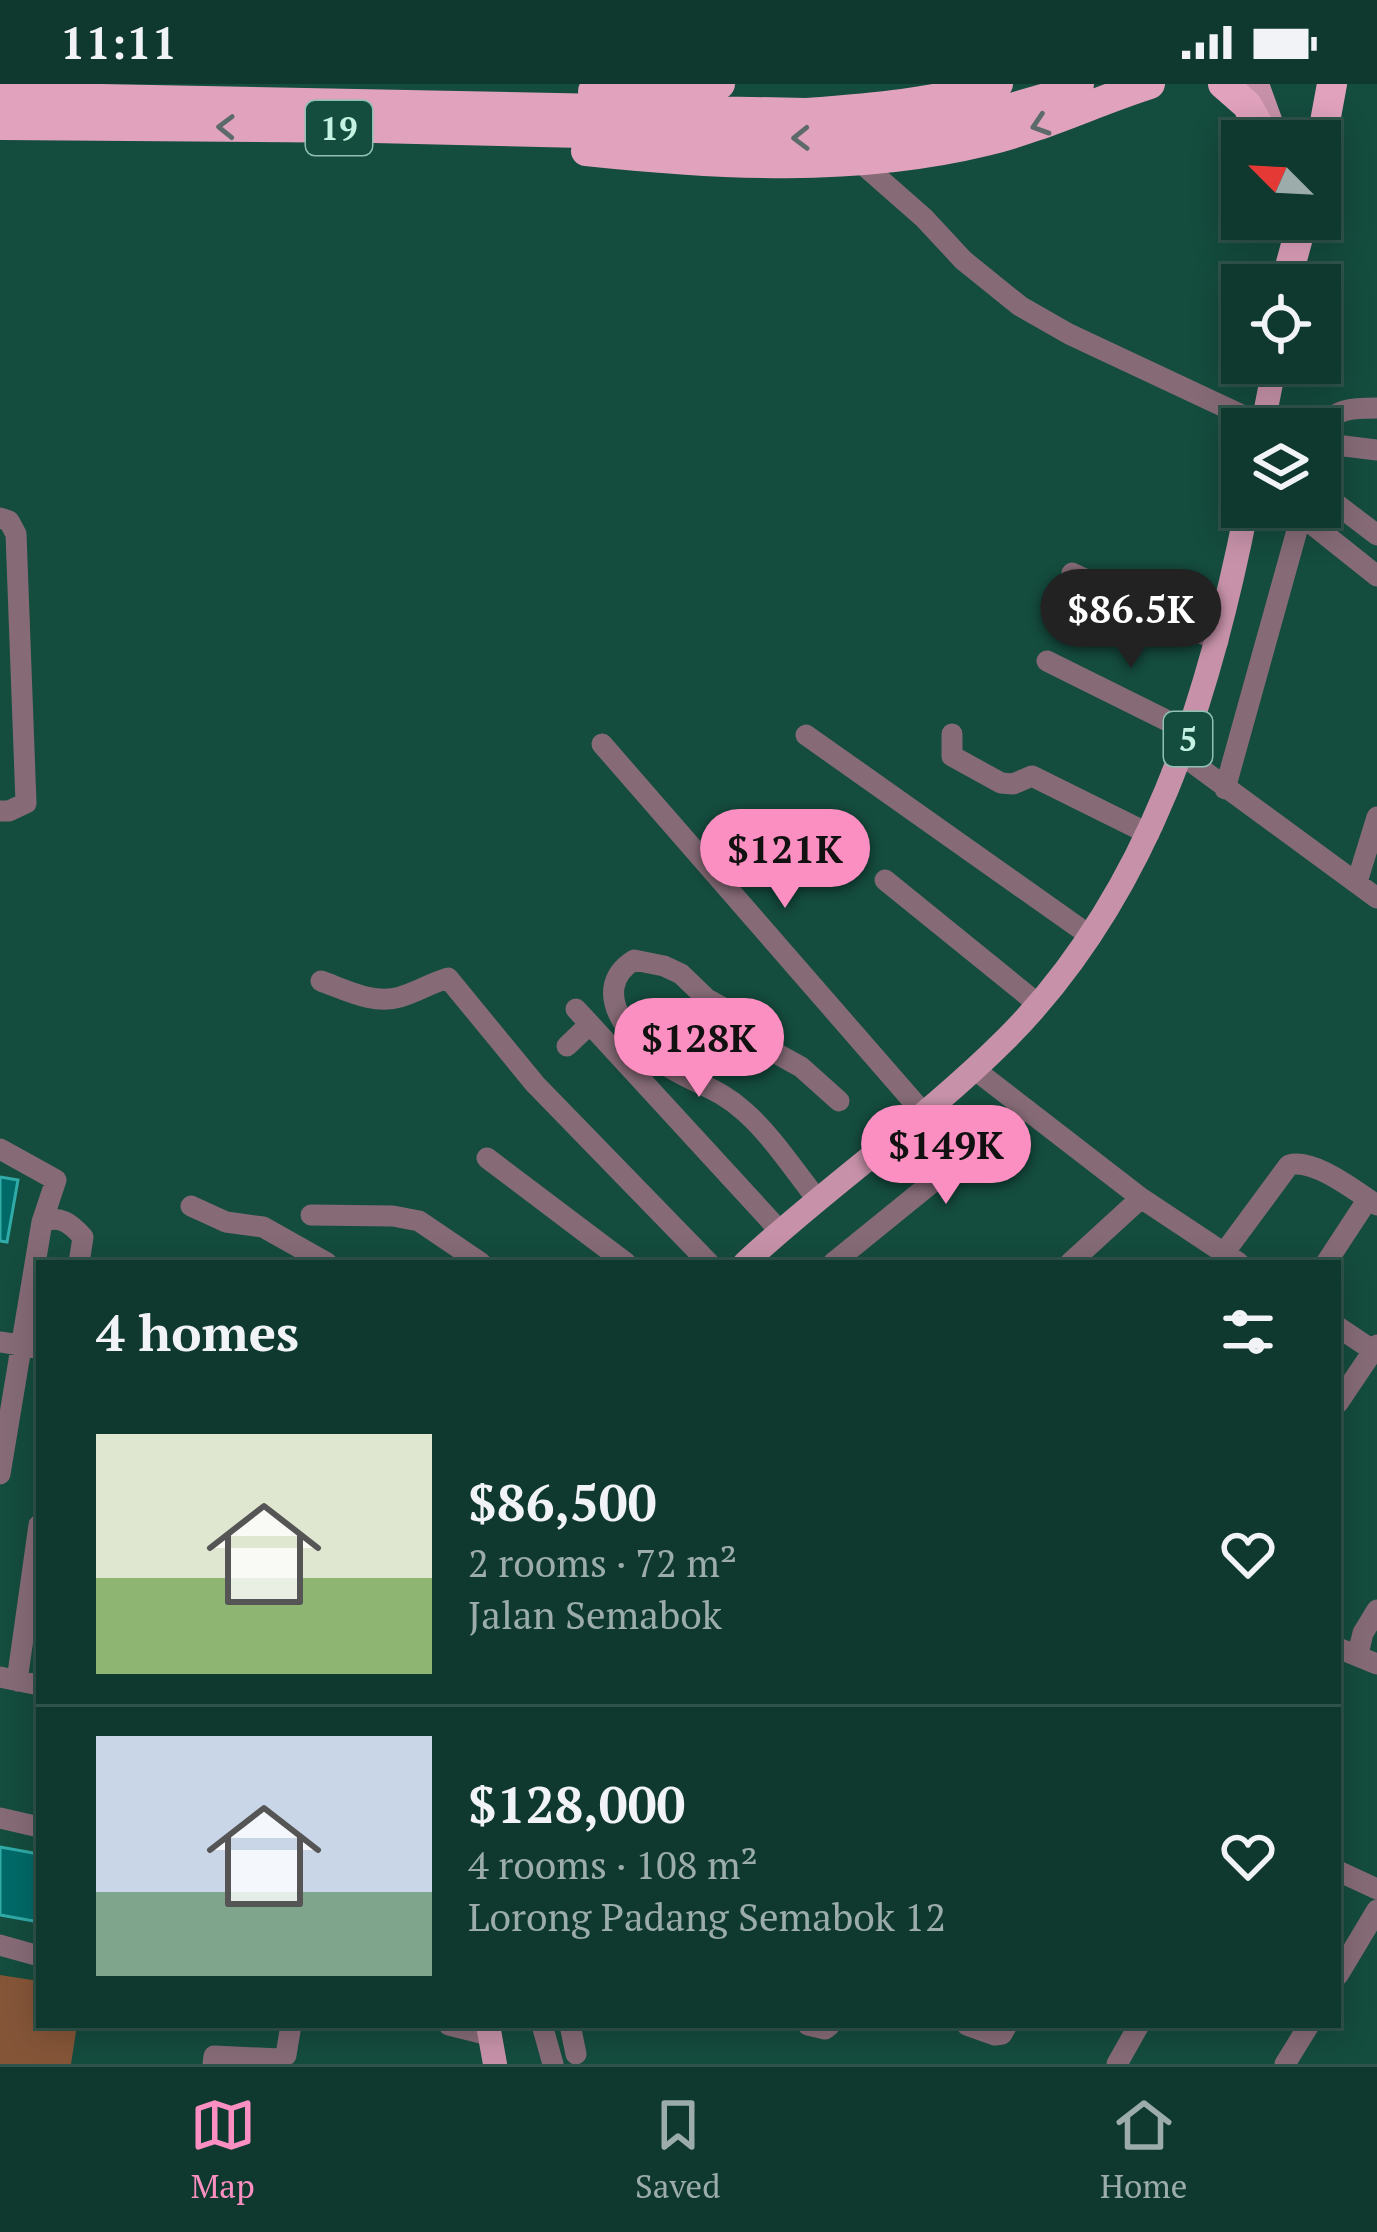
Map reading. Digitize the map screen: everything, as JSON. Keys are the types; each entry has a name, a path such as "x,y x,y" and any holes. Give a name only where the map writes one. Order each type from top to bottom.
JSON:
{"highway":[{"path":"376,117 720,84"},
{"name":"19","path":"680,123 888,107 998,84"},
{"name":"19","path":"0,97 376,117 680,123 800,138 886,135 973,118 1079,84"},
{"path":"1223,84 1255,120"},
{"path":"1325,120 1332,84"},
{"path":"376,117 662,159 806,165 982,142 1044,125 1137,86"},
{"name":"19","path":"0,124 376,117"}],"main road":[{"path":"1257,84 1270,120"},
{"path":"1273,84 1284,120"},
{"name":"5","path":"748,1260 974,1069 1038,1004 1089,935 1132,869 1186,744 1218,641 1242,528"},
{"path":"489,2030 495,2064"}],"street":[{"path":"858,160 963,260 1020,306 1223,408"},
{"path":"1341,411 1377,408"},
{"path":"1341,446 1377,450"},
{"path":"0,518 9,520 16,534 10,717 26,803 0,811"},
{"path":"1341,519 1377,536"},
{"path":"1218,783 1301,528"},
{"path":"1332,528 1377,576"},
{"path":"1072,573 1218,641"},
{"path":"1047,661 1186,744 1218,783 1377,898"},
{"path":"952,734 952,756 1001,783 1032,776 1149,834"},
{"path":"806,736 1089,935"},
{"path":"602,744 925,1115"},
{"path":"1357,882 1377,817"},
{"path":"885,880 1038,1004"},
{"path":"817,1199 749,1115 708,1085 669,1068 634,1035 612,1002 616,977 634,961 680,974 725,1009 760,1046 801,1067 839,1100"},
{"path":"321,981 380,999 399,998 448,979 535,1084 707,1260"},
{"path":"567,1046 583,1017 780,1231"},
{"path":"974,1069 1141,1198 1232,1258 1289,1165 1313,1166 1372,1202 1328,1260"},
{"path":"849,1258 1024,1108"},
{"path":"0,1149 56,1180 42,1222 0,1474"},
{"path":"487,1158 622,1260"},
{"path":"1077,1256 1141,1198"},
{"path":"191,1206 226,1222 263,1227 322,1260"},
{"path":"311,1215 419,1221 477,1260"},
{"path":"42,1222 50,1219 73,1226 83,1237 79,1260"},
{"path":"1341,1329 1376,1349 1341,1399"},
{"path":"19,1681 36,1549"},
{"path":"1358,1656 1363,1633 1377,1610"},
{"path":"0,1818 36,1826"},
{"path":"1341,1872 1377,1889"},
{"path":"1341,1971 1377,1910"},
{"path":"0,1945 36,1955"},
{"path":"213,2064 214,2056 280,2059 286,2055 290,2028"},
{"path":"543,2028 553,2064"},
{"path":"571,2028 576,2054"},
{"path":"975,2028 995,2035 1005,2028"},
{"path":"1117,2064 1137,2028"},
{"path":"1285,2064 1307,2028"}],"shaded area":[{"path":"0,1975 36,1981 36,2028 77,2028 71,2064 0,2064"}],"building":[{"path":"0,1177 18,1180 7,1242 0,1241"},
{"path":"0,1847 36,1853 36,1921 0,1915"}]}
